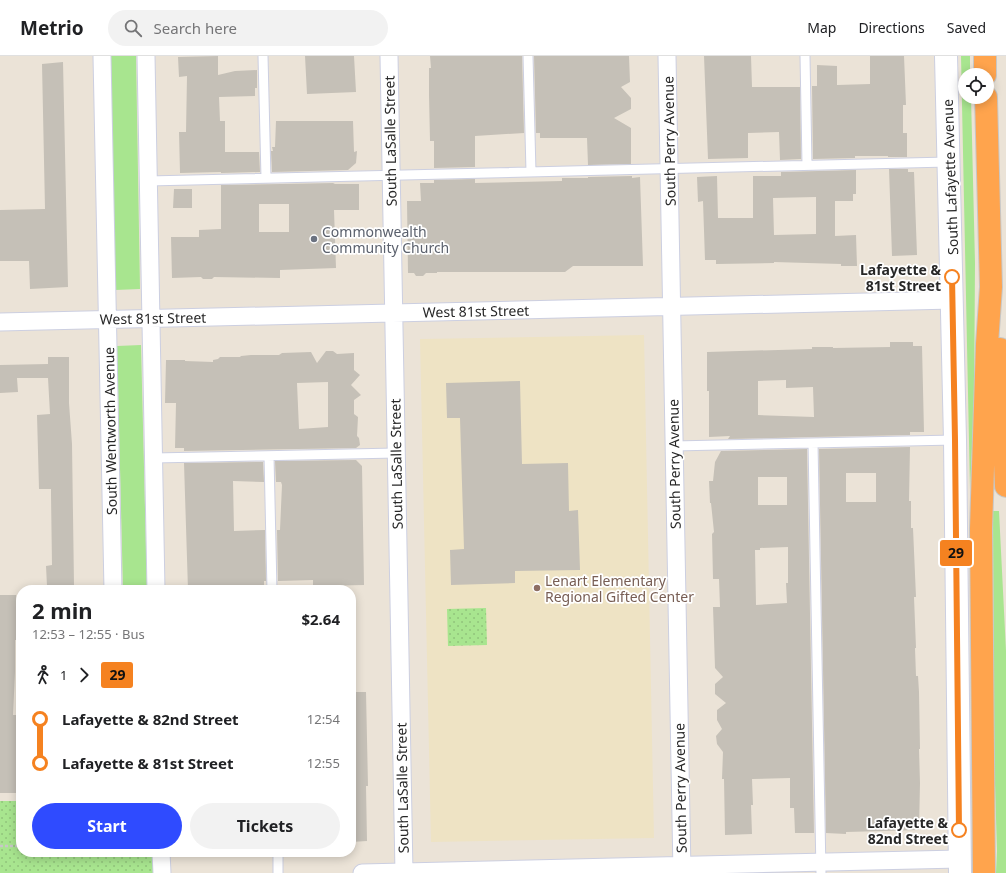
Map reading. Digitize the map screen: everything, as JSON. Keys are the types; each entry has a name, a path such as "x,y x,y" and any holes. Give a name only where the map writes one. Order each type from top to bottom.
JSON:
{"highway":[{"path":"985,56 985,68"},
{"path":"984,873 982,529 987,344 991,287 986,104"},
{"path":"991,287 1000,344 1006,486"}],"main road":[{"name":"South Lafayette Avenue","path":"946,56 953,300 960,866"}],"street":[{"name":"South Wentworth Avenue","path":"102,56 113,585"},
{"path":"146,56 156,585"},
{"name":"South LaSalle Street","path":"389,56 404,872"},
{"name":"South Perry Avenue","path":"667,56 682,869"},
{"name":"West 81st Street","path":"0,322 953,300"},
{"path":"161,857 162,873"},
{"path":"362,873 960,866"}],"lane":[{"path":"264,56 266,178"},
{"path":"528,56 531,172"},
{"path":"805,56 807,165"},
{"path":"148,181 949,162"},
{"path":"674,446 955,440"},
{"path":"813,443 821,868"},
{"path":"153,458 396,452"},
{"path":"269,456 272,585"},
{"path":"278,857 278,873"}],"path":[{"path":"0,846 16,846"}],"shaded area":[{"name":"Lenart Elementary Regional Gifted Center","path":"644,335 654,838 431,842 420,339"}],"green space":[{"path":"111,56 136,56 140,289 115,290"},
{"path":"961,56 970,56 970,68 961,68"},
{"path":"962,104 971,104 975,263 974,409 970,489"},
{"path":"141,345 147,585 123,585 117,346"},
{"path":"993,511 999,511 1006,651 1006,873 996,873"},
{"path":"486,608 487,645 448,646 447,609"},
{"path":"0,801 16,801 16,857 153,857 153,873 0,873"}],"building":[{"path":"218,56 218,75 235,71 257,70 257,88 255,88 255,96 219,97 220,121 225,121 225,152 259,152 260,172 180,173 179,132 186,132 187,76 179,77 178,57"},
{"path":"305,56 354,56 356,92 307,94"},
{"path":"430,56 522,56 524,133 475,136 475,167 434,168 434,141 430,141"},
{"path":"534,56 629,56 630,82 621,87 631,98 631,109 614,118 631,128 631,164 588,165 587,138 540,138 540,133 536,133"},
{"path":"704,56 751,56 752,87 800,87 801,159 780,160 779,132 748,133 748,158 708,159"},
{"path":"870,56 904,56 906,105 903,105 903,133 907,133 907,157 855,156 855,158 813,159 812,86 817,86 817,65 837,66 837,85 870,84"},
{"path":"63,62 68,287 30,289 29,261 0,261 0,210 45,209 42,64"},
{"path":"276,121 353,121 354,152 357,151 356,163 348,170 272,172 271,151 273,151 272,147 275,147"},
{"path":"889,169 908,169 908,172 914,172 917,255 892,256"},
{"path":"856,170 856,194 853,194 853,201 835,201 835,236 856,235 857,266 841,266 841,264 774,262 716,264 716,260 705,260 703,201 698,202 697,177 717,176 718,218 753,218 753,176 781,176 781,172","holes":["816,197 816,234 774,235 773,198"]},
{"path":"632,176 632,178 640,177 643,266 573,266 565,272 437,272 426,273 423,276 416,276 414,273 408,273 407,201 421,201 420,183 434,183 434,180 475,179 475,183 562,181 562,178"},
{"path":"359,184 359,210 334,210 336,268 280,270 280,278 172,278 171,237 199,237 199,230 221,229 221,185","holes":["259,204 289,204 289,232 259,232"]},
{"path":"174,189 192,189 192,208 173,208"},
{"path":"890,342 913,342 913,346 922,346 924,432 910,432 910,435 728,439 730,436 709,437 707,352 812,349 812,347 890,347","holes":["786,380 786,388 813,387 814,417 758,415 758,381"]},
{"path":"326,351 333,351 337,354 354,353 354,370 360,375 351,385 361,395 354,400 354,414 358,417 357,436 359,438 360,445 356,448 184,451 184,448 175,448 176,403 165,403 166,360 213,362 213,360 220,357 279,355 282,353 311,352 317,363","holes":["328,382 328,427 299,429 297,383"]},
{"path":"48,357 69,357 74,585 47,585 46,566 52,565 51,489 39,489 37,415 50,414 48,378 17,378 18,392 0,393 0,365 48,364"},
{"path":"520,381 522,464 568,463 569,511 578,510 580,570 515,571 515,583 451,585 450,550 464,549 460,418 447,418 446,383"},
{"path":"910,447 909,501 911,501 911,528 913,528 916,597 914,597 916,676 918,676 919,692 919,830 846,832 846,834 826,833 819,449","holes":["846,473 876,473 876,502 846,502"]},
{"path":"807,449 814,833 795,833 794,808 790,808 790,778 752,779 752,834 725,835 724,779 722,779 723,752 717,744 716,736 722,729 717,720 717,710 726,703 715,694 715,684 723,677 715,668 713,607 720,607 719,579 713,579 712,534 714,532 709,481 713,481 715,462 721,451","holes":["758,477 787,477 787,505 758,505","788,547 788,583 786,583 787,603 756,605 755,550 760,550 760,548"]},
{"path":"356,460 362,466 364,585 313,585 313,580 278,581 277,530 280,530 282,485 281,482 276,482 275,461"},
{"path":"263,462 264,482 233,481 234,531 265,530 266,581 264,581 264,585 188,585 184,463"},
{"path":"0,595 16,595 13,715 16,715 16,793 0,793"},
{"path":"356,692 366,692 368,786 366,786 367,841 356,842"}],"bus line":[{"name":"29","path":"952,277 959,830"}],"place":[{"name":"Commonwealth Community Church","path":"314,239"},
{"name":"Lafayette & 81st Street","path":"952,277"},
{"name":"Lenart Elementary Regional Gifted Center","path":"537,588"},
{"name":"Lafayette & 82nd Street","path":"959,830"}]}
